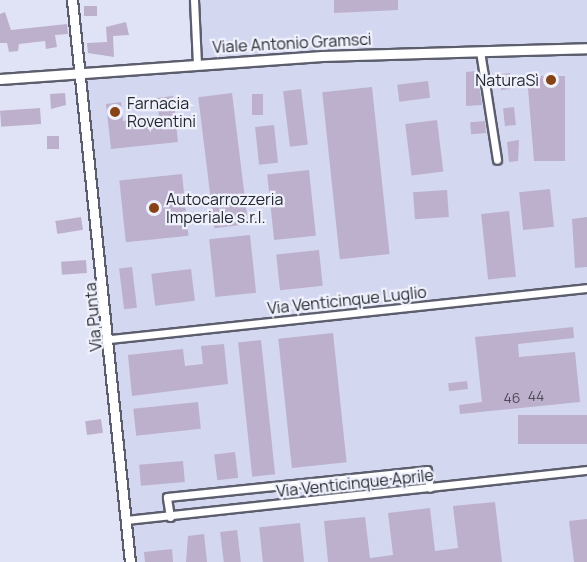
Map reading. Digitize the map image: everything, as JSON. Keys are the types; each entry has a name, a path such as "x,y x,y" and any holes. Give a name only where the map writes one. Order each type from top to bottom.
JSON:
{"street":[{"name":"Via Punta","path":"72,0 82,70 110,339 130,562"},
{"path":"194,0 197,63"},
{"name":"Viale Antonio Gramsci","path":"0,79 82,70 197,63 587,48"},
{"path":"480,51 496,160"},
{"name":"Via Venticinque Luglio","path":"110,339 587,288"},
{"path":"170,517 167,497 428,470 430,488"},
{"name":"Via Venticinque Aprile","path":"126,520 587,470"}],"shaded area":[{"path":"188,0 587,0 587,562 131,562 85,74 192,64"}],"building":[{"path":"334,0 398,0 398,10 334,13"},
{"path":"84,6 97,6 97,16 84,16"},
{"path":"5,12 11,30 67,24 68,34 55,35 57,47 46,49 45,41 19,44 18,51 9,52 7,43 0,43 0,14"},
{"path":"126,22 129,35 113,36 114,57 88,53 87,43 107,42 106,27"},
{"path":"477,71 482,105 466,106 466,72"},
{"path":"510,73 512,89 501,90 499,74"},
{"path":"527,76 565,76 565,161 534,161"},
{"path":"428,81 430,98 399,102 397,85"},
{"path":"372,87 390,254 340,259 322,92"},
{"path":"301,89 308,145 290,147 283,91"},
{"path":"65,93 66,105 51,109 50,94"},
{"path":"232,93 248,224 214,228 198,97"},
{"path":"252,94 263,94 263,115 252,115"},
{"path":"173,96 178,142 111,149 106,104 121,102 123,121 159,117 157,98"},
{"path":"514,107 516,125 505,126 503,108"},
{"path":"40,108 41,124 1,127 0,111"},
{"path":"437,120 443,172 412,176 405,124"},
{"path":"485,121 486,133 471,134 470,122"},
{"path":"274,125 278,163 259,165 255,127"},
{"path":"47,136 59,136 59,149 47,149"},
{"path":"519,140 518,161 509,162 507,142"},
{"path":"309,170 316,236 274,240 267,174"},
{"name":"Autocarrozzeria Imperiale s.r.l.","path":"182,174 188,236 126,242 119,181"},
{"path":"550,189 554,227 523,230 519,192"},
{"path":"447,190 449,217 415,219 413,192"},
{"path":"509,211 516,277 488,280 481,214"},
{"path":"81,217 83,230 57,234 55,221"},
{"path":"587,217 587,267 575,268 572,219"},
{"path":"250,235 256,293 215,297 209,239"},
{"path":"319,250 323,286 280,290 276,254"},
{"path":"86,260 87,273 62,275 61,262"},
{"path":"132,267 137,308 124,309 119,269"},
{"path":"191,269 195,301 155,306 151,274"},
{"path":"573,327 574,338 518,344 519,357 575,352 580,402 460,414 459,405 482,402 475,337"},
{"path":"333,333 347,462 292,468 278,339"},
{"path":"261,340 275,474 252,477 238,342"},
{"path":"224,344 228,384 132,396 128,355 183,349 185,366 203,364 201,346"},
{"path":"467,381 468,389 449,391 448,383"},
{"path":"198,402 201,429 136,436 133,409"},
{"path":"518,415 587,415 587,444 518,444"},
{"path":"101,419 103,433 87,435 85,421"},
{"path":"235,452 238,478 217,480 214,455"},
{"path":"183,461 185,482 141,486 139,465"},
{"path":"495,502 502,562 328,562 324,521 365,517 370,558 393,555 388,513 430,508 435,551 458,548 453,506"},
{"path":"587,519 587,562 574,562 569,521"},
{"path":"300,523 304,562 263,562 259,527"},
{"path":"237,530 241,562 224,562 220,532"},
{"path":"204,534 207,562 186,562 188,536"},
{"path":"172,549 173,562 145,562 144,552"}],"place":[{"name":"NaturaSì","path":"551,80"},
{"name":"Farnacia Roventini","path":"115,112"},
{"name":"Autocarrozzeria Imperiale s.r.l.","path":"154,208"}]}
